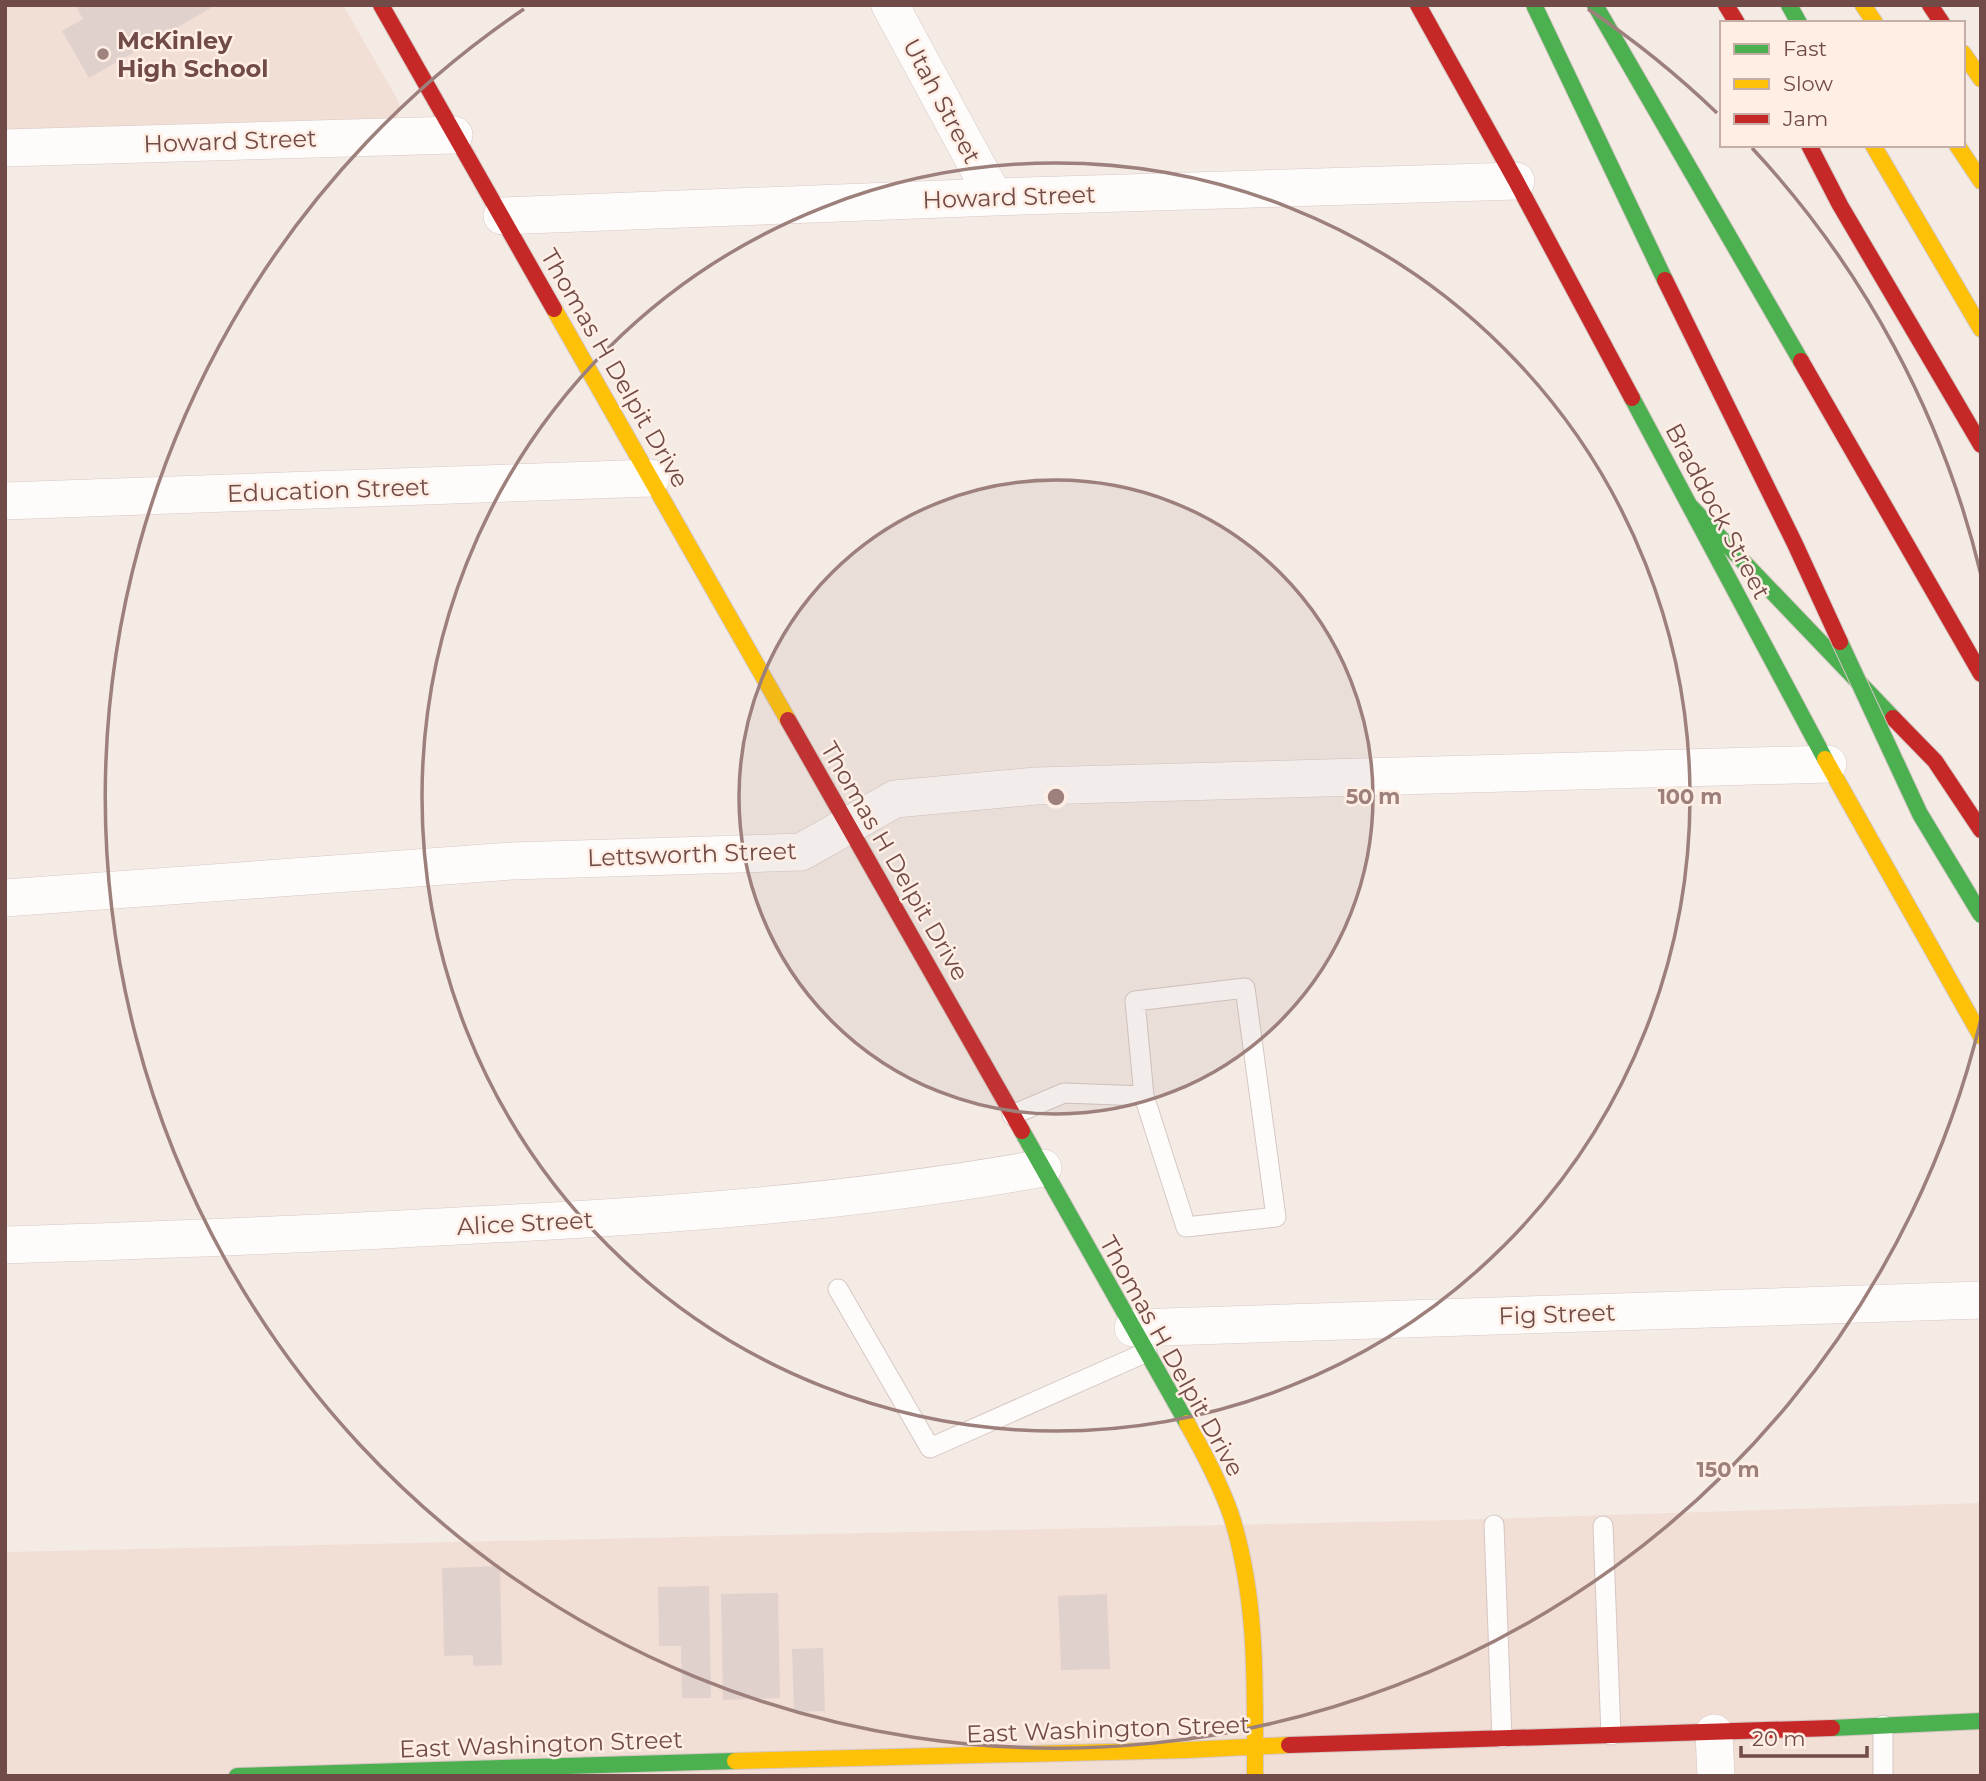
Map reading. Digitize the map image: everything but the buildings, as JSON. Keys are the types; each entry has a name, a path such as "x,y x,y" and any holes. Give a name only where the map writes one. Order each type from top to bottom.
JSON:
{"main road":[{"name":"Thomas H Delpit Drive","path":"381,5 1170,1391 1216,1480 1231,1514 1243,1554 1252,1603 1255,1776"},
{"name":"Braddock Street","path":"1418,5 1516,181 1828,764 1981,1036"},
{"path":"1534,5 1694,341 1795,544 1920,814 1981,915"},
{"path":"1595,5 1981,674"},
{"path":"1726,5 1736,21"},
{"path":"1789,5 1799,21"},
{"path":"1863,5 1874,21"},
{"path":"1930,5 1941,21"},
{"path":"1965,56 1981,79"},
{"path":"1810,147 1840,205 1981,445"},
{"path":"1874,147 1981,329"},
{"path":"1958,147 1981,181"},
{"path":"1690,507 1935,761 1981,830"},
{"name":"East Washington Street","path":"237,1776 788,1767 1981,1721"}],"street":[{"name":"Utah Street","path":"890,5 994,197"},
{"name":"Howard Street","path":"5,148 454,135"},
{"name":"Howard Street","path":"502,216 1516,181"},
{"name":"Education Street","path":"5,501 651,478"},
{"name":"Lettsworth Street","path":"5,898 512,861 801,852 895,799 1036,786 1828,764"},
{"name":"Alice Street","path":"5,1245 246,1237 611,1218 843,1197 979,1180 1042,1168"},
{"name":"Fig Street","path":"1140,1340 1981,1300"},
{"path":"1714,1733 1716,1776"}],"lane":[{"path":"1245,988 1276,1217 1186,1227 1144,1096 1135,1001 1245,988"},
{"path":"1012,1115 1064,1093 1144,1096"},
{"path":"838,1289 930,1448 1140,1340"},
{"path":"1494,1525 1502,1738"},
{"path":"1603,1526 1611,1735"},
{"path":"1883,1725 1883,1776"}],"shaded area":[{"path":"5,5 343,5 399,102 400,110 391,123 5,137"},
{"path":"1981,1503 1981,1776 5,1776 5,1552 1454,1520"}],"traffic: fast":[{"path":"1534,5 1665,280"},
{"path":"1595,5 1801,361"},
{"path":"1789,5 1798,21"},
{"path":"1632,398 1825,759"},
{"path":"1691,507 1893,718"},
{"path":"1840,642 1920,814 1981,915"},
{"path":"1022,1131 1187,1423"},
{"path":"1832,1728 1981,1721"},
{"path":"237,1776 735,1761"}],"traffic: slow":[{"path":"1863,5 1874,21"},
{"path":"1965,56 1981,79"},
{"path":"1874,147 1981,329"},
{"path":"1958,147 1981,181"},
{"path":"554,309 788,720"},
{"path":"1825,759 1981,1036"},
{"path":"1187,1423 1227,1503 1240,1547 1253,1644 1255,1776"},
{"path":"735,1761 1289,1745"}],"traffic: jam":[{"path":"381,5 554,309"},
{"path":"1418,5 1632,398"},
{"path":"1726,5 1736,21"},
{"path":"1930,5 1941,21"},
{"path":"1810,147 1840,205 1981,445"},
{"path":"1665,280 1795,544 1840,642"},
{"path":"1801,361 1981,674"},
{"path":"1893,718 1935,761 1981,830"},
{"path":"788,720 1022,1131"},
{"path":"1289,1745 1832,1728"}],"place":[{"name":"McKinley High School","path":"103,54"}]}
